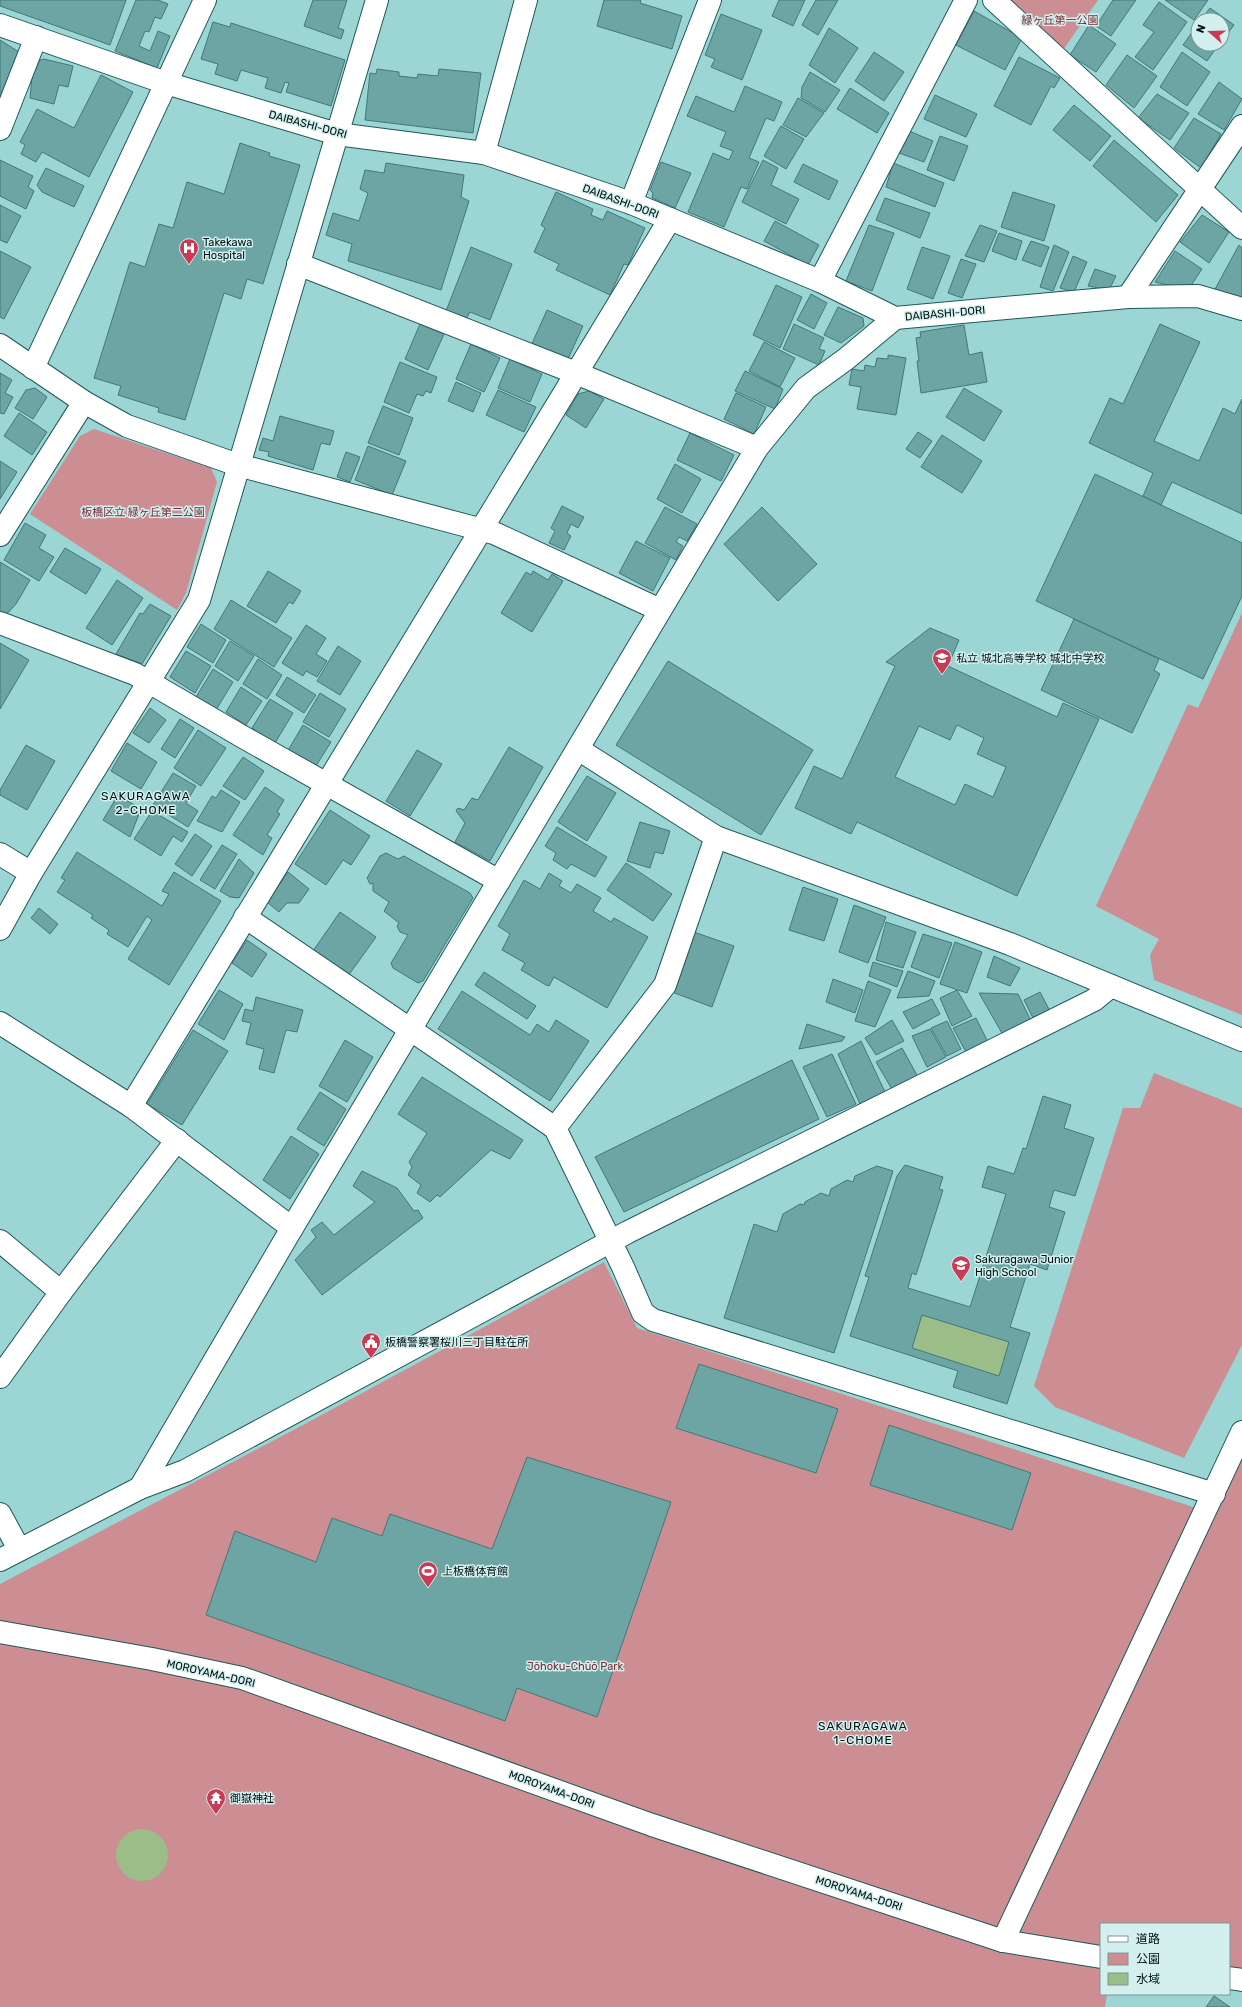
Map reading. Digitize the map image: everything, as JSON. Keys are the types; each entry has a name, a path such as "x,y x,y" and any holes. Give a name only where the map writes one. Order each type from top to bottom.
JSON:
{"street":[{"path":"33,368 205,0"},
{"path":"0,930 31,873 199,600 377,0"},
{"path":"484,153 526,0"},
{"path":"631,203 710,0"},
{"path":"820,281 966,0"},
{"path":"994,0 1242,228"},
{"name":"DAIBASHI-DORI","path":"0,25 36,36 166,83 337,134 484,153 631,203 820,281 895,318 1128,297 1198,296 1242,309"},
{"path":"0,129 36,36"},
{"path":"1128,297 1242,126"},
{"path":"131,1106 670,219"},
{"path":"298,264 576,373 757,448"},
{"path":"140,1488 292,1228 757,448 806,388 895,318"},
{"path":"0,345 84,402 127,426 238,465 494,533 660,610"},
{"path":"0,535 84,402"},
{"path":"0,623 135,674 243,737 499,881"},
{"path":"578,749 716,837 1010,944 1242,1040"},
{"path":"556,1128 665,986 716,837"},
{"path":"0,854 31,873"},
{"path":"245,917 556,1128 643,1313 653,1320 1214,1494"},
{"path":"0,1560 140,1488 185,1471 610,1241 1094,1000 1111,986"},
{"path":"0,1023 131,1106 292,1228"},
{"path":"0,1377 61,1292 177,1140"},
{"path":"0,1241 61,1292"},
{"path":"1003,1941 1242,1432"},
{"path":"0,1514 19,1549"},
{"name":"MOROYAMA-DORI","path":"0,1632 152,1659 242,1678 652,1825 1003,1941 1100,1957"},
{"path":"1230,1978 1242,1980"}],"green space":[{"name":"緑ヶ丘第一公園","path":"1009,0 1098,0 1063,50"},
{"name":"板橋区立 緑ヶ丘第二公園","path":"94,429 211,468 217,482 186,593 177,610 30,514 80,436"},
{"path":"1242,613 1242,1015 1154,980 1150,955 1159,939 1096,906 1188,704 1198,708"},
{"path":"1154,1073 1242,1108 1242,1345 1184,1458 1055,1407 1034,1386 1123,1108 1140,1108"},
{"name":"Jōhoku-Chūō Park","path":"604,1262 637,1328 1215,1514 1242,1457 1242,1969 1230,1967 1230,1923 1100,1923 1100,1995 1107,1995 1105,2007 0,2007 0,1584 303,1425"}],"water":[{"path":"922,1315 1009,1342 999,1376 912,1348"},
{"path":"142,1829 152,1831 160,1837 166,1845 168,1855 166,1865 160,1873 152,1879 142,1881 132,1879 124,1873 118,1865 116,1855 118,1845 124,1837 132,1831"}],"building":[{"path":"0,0 126,0 110,45 0,6"},
{"path":"136,0 158,0 168,4 161,19 155,17 149,32 145,31 139,46 150,51 158,31 170,36 157,68 115,51"},
{"path":"313,0 347,0 338,28 344,30 341,39 304,26"},
{"path":"604,0 641,0 640,3 682,16 672,49 597,26"},
{"path":"779,0 805,0 793,26 772,16"},
{"path":"816,0 838,0 818,35 802,25"},
{"path":"1113,0 1136,0 1111,36 1096,26"},
{"path":"1165,0 1208,0 1200,12 1190,12 1190,17"},
{"path":"1159,2 1187,22 1153,70 1135,57 1154,32 1143,25"},
{"path":"1210,8 1216,12 1207,12"},
{"path":"974,11 1022,38 1005,70 956,45"},
{"path":"721,14 762,30 742,80 711,67 715,59 705,55"},
{"path":"213,22 230,27 231,23 345,60 331,106 286,92 289,83 285,82 281,93 265,88 268,78 241,70 237,81 215,74 218,64 201,59"},
{"path":"1230,22 1234,25 1230,30"},
{"path":"1089,25 1116,44 1096,72 1070,55"},
{"path":"829,28 858,48 835,83 809,65"},
{"path":"1190,35 1190,50 1183,45"},
{"path":"0,40 19,52 0,100"},
{"path":"874,52 904,72 884,101 855,81"},
{"path":"1182,52 1210,72 1187,106 1160,87"},
{"path":"1194,52 1213,52 1207,61"},
{"path":"1127,55 1157,76 1134,108 1106,85"},
{"path":"1019,57 1060,78 1054,88 1051,86 1031,125 994,106"},
{"path":"44,59 73,66 68,87 59,85 54,104 30,98 32,77 40,60"},
{"path":"377,69 399,72 399,76 417,78 418,74 438,76 439,69 481,73 473,133 365,120 370,73 376,74"},
{"path":"810,72 840,90 825,112 801,98 802,87"},
{"path":"101,75 133,92 89,177 42,152 36,162 21,154 25,145 20,142 37,109 74,128"},
{"path":"1219,82 1242,99 1224,130 1198,114"},
{"path":"745,86 782,102 774,121 766,118 749,158 759,162 747,189 741,187 724,227 688,212 713,153 729,160 733,151 720,146 726,132 687,116 696,96 734,112"},
{"path":"850,88 889,113 877,133 837,109"},
{"path":"1157,94 1189,113 1170,140 1138,118"},
{"path":"935,95 977,114 966,137 924,119"},
{"path":"798,98 824,113 806,137 783,125"},
{"path":"1074,105 1111,136 1090,161 1053,130"},
{"path":"1194,118 1221,134 1201,168 1174,148"},
{"path":"781,126 804,139 786,169 764,156"},
{"path":"909,131 933,141 924,162 899,153"},
{"path":"940,136 968,146 954,181 927,170"},
{"path":"1114,140 1178,195 1156,222 1093,166"},
{"path":"240,143 270,153 269,156 300,165 263,284 247,279 241,299 224,293 185,420 158,412 159,408 118,395 121,386 94,378 130,262 145,267 159,224 173,228 187,182 224,194"},
{"path":"0,160 33,176 28,187 34,191 26,209 0,196"},
{"path":"763,160 778,168 771,185 799,199 786,224 742,202"},
{"path":"661,162 691,173 675,208 652,198 653,193 650,190"},
{"path":"386,163 464,175 461,197 469,201 441,290 348,261 352,244 326,235 333,213 359,221 368,193 360,189 365,170 384,173"},
{"path":"893,163 944,183 935,207 886,187"},
{"path":"803,164 838,181 829,200 794,182"},
{"path":"46,168 84,186 74,207 42,192 37,185"},
{"path":"556,192 593,209 591,215 603,220 607,211 645,228 628,265 624,264 610,295 556,270 559,264 534,252 545,228 541,225"},
{"path":"1013,192 1055,205 1044,241 1001,227"},
{"path":"885,198 930,213 920,238 876,220"},
{"path":"0,205 21,216 7,243 0,240"},
{"path":"1202,215 1229,232 1209,263 1180,242"},
{"path":"775,221 819,245 808,265 764,241"},
{"path":"869,225 894,233 872,291 846,281"},
{"path":"980,225 997,231 984,262 965,256"},
{"path":"999,233 1022,241 1016,260 992,251"},
{"path":"1031,241 1049,247 1041,267 1022,260"},
{"path":"1054,245 1069,252 1053,291 1040,287"},
{"path":"1239,245 1242,248 1242,302 1214,291"},
{"path":"471,247 512,264 490,320 470,312 466,319 446,311"},
{"path":"922,247 950,256 933,299 907,289"},
{"path":"0,251 31,267 4,319 0,317"},
{"path":"1175,251 1202,269 1188,290 1155,282"},
{"path":"1073,256 1087,262 1074,292 1060,288"},
{"path":"961,259 976,264 962,298 948,293"},
{"path":"1095,269 1116,276 1109,290 1088,286"},
{"path":"776,285 802,297 780,348 753,335"},
{"path":"811,294 827,303 814,329 797,320"},
{"path":"838,307 863,318 864,326 841,343 824,335"},
{"path":"547,310 583,326 568,359 530,348"},
{"path":"420,324 444,334 428,370 405,359"},
{"path":"794,324 824,338 819,349 825,351 819,365 783,349"},
{"path":"1160,324 1200,342 1154,441 1199,461 1223,408 1235,414 1242,399 1242,514 1172,482 1161,505 1143,496 1153,473 1089,443 1110,398 1123,404"},
{"path":"964,325 969,355 982,352 987,382 921,393 916,338 921,337 920,332"},
{"path":"764,342 795,358 780,387 749,371"},
{"path":"471,344 500,358 484,392 456,379"},
{"path":"888,355 906,358 896,415 857,409 861,387 849,385 852,369 864,371 865,365 875,367 877,358 888,359"},
{"path":"510,359 542,374 530,402 498,388"},
{"path":"400,362 437,377 431,393 426,391 423,396 417,394 409,413 384,402"},
{"path":"745,371 783,389 775,409 735,391"},
{"path":"0,373 12,380 5,393 13,397 4,414 0,413"},
{"path":"456,382 481,393 473,412 448,401"},
{"path":"35,388 47,397 33,419 15,408 26,390"},
{"path":"964,388 1002,411 984,441 946,417"},
{"path":"498,390 536,407 524,432 486,415"},
{"path":"589,391 604,399 586,428 566,415 578,394"},
{"path":"736,393 766,407 754,434 724,419"},
{"path":"383,406 413,418 399,455 368,443"},
{"path":"19,413 47,432 32,455 4,436"},
{"path":"280,416 334,431 330,445 321,443 313,470 268,456 269,452 259,450 263,438 273,441"},
{"path":"918,432 932,441 920,458 906,449"},
{"path":"690,433 734,455 721,481 677,460"},
{"path":"942,435 982,461 962,493 921,467"},
{"path":"368,446 406,461 392,495 355,480"},
{"path":"346,452 360,457 350,482 337,477"},
{"path":"0,461 17,472 0,499"},
{"path":"675,464 701,479 682,513 657,499"},
{"path":"1095,474 1242,543 1242,596 1203,679 1036,601"},
{"path":"562,506 584,517 578,528 571,524 567,533 571,536 564,550 549,543 555,531 551,528"},
{"path":"665,507 697,524 687,541 679,537 676,542 683,546 676,560 645,543"},
{"path":"762,507 817,564 778,601 724,544"},
{"path":"25,523 46,535 39,548 54,557 39,581 4,560"},
{"path":"636,541 670,558 653,591 619,573"},
{"path":"65,548 101,569 86,594 50,572"},
{"path":"0,562 30,580 16,604 4,617 0,614"},
{"path":"268,571 301,591 293,604 289,602 276,623 247,606"},
{"path":"533,571 548,580 552,574 563,581 532,632 501,613 526,572 531,575"},
{"path":"117,580 143,598 112,645 86,628"},
{"path":"231,600 292,638 274,667 214,629"},
{"path":"150,604 171,616 142,664 116,654 140,613 143,614"},
{"path":"1074,619 1159,659 1154,670 1160,674 1132,733 1041,690"},
{"path":"201,624 226,640 213,663 187,647"},
{"path":"306,625 326,638 316,654 327,661 317,677 306,671 303,676 282,663"},
{"path":"930,628 959,640 948,666 1057,717 1063,703 1099,719 1017,896 857,822 851,834 795,808 814,766 842,779 895,666 886,662","holes":["957,725 984,738 977,754 1006,767 993,797 965,784 955,805 895,777 919,726 950,740"]},
{"path":"230,641 254,656 238,681 215,666"},
{"path":"0,643 29,660 0,709"},
{"path":"338,646 361,661 340,695 317,681"},
{"path":"186,651 211,666 195,693 170,677"},
{"path":"258,659 282,675 267,699 243,684"},
{"path":"668,661 813,750 761,835 616,745"},
{"path":"213,669 233,682 216,710 196,697"},
{"path":"287,677 316,695 304,713 276,695"},
{"path":"241,687 262,701 246,725 226,712"},
{"path":"320,693 346,709 329,737 303,722"},
{"path":"270,699 293,713 275,743 252,728"},
{"path":"150,708 166,720 149,743 133,733"},
{"path":"180,719 194,728 175,758 161,749"},
{"path":"303,725 331,742 314,769 287,752"},
{"path":"198,730 226,748 201,786 174,768"},
{"path":"127,743 157,762 141,789 111,771"},
{"path":"26,745 55,761 27,810 0,795 0,790"},
{"path":"509,747 543,767 490,861 455,842 465,823 456,811 458,808 464,810 472,798 478,800"},
{"path":"417,750 442,764 410,816 386,801"},
{"path":"243,757 264,771 245,800 223,786"},
{"path":"173,773 196,786 186,803 198,811 188,827 153,805"},
{"path":"587,776 616,793 587,841 558,822"},
{"path":"265,787 284,800 277,812 280,814 267,835 272,838 263,855 233,835"},
{"path":"221,790 240,802 222,832 197,821 212,796 216,798"},
{"path":"118,795 141,809 130,837 103,820"},
{"path":"330,810 370,836 351,865 343,860 326,885 295,864"},
{"path":"152,811 188,832 182,842 173,836 161,856 134,839"},
{"path":"640,822 670,831 663,854 655,852 650,868 627,861"},
{"path":"557,827 607,857 595,877 571,864 567,869 553,860 556,853 545,846"},
{"path":"195,834 212,846 192,876 175,864"},
{"path":"222,845 237,854 215,889 200,880"},
{"path":"77,852 162,906 169,894 162,891 174,872 221,901 169,985 128,959 152,920 147,916 128,947 107,934 109,930 91,918 93,915 57,892 65,880 61,878"},
{"path":"386,853 398,859 404,856 470,893 473,898 423,981 418,983 393,968 391,963 408,935 400,932 397,926 399,923 384,911 389,902 373,891 373,883 370,884 367,878 380,856"},
{"path":"239,859 254,873 239,898 230,897 220,891"},
{"path":"626,863 672,894 653,921 607,890"},
{"path":"288,872 309,889 299,903 287,903 279,912 267,902"},
{"path":"549,873 562,881 559,886 571,893 577,884 601,898 593,911 611,922 614,918 648,937 607,1008 554,977 549,986 546,985 521,970 525,963 502,950 510,934 498,926 524,880 540,889"},
{"path":"803,887 838,899 824,941 789,930"},
{"path":"854,905 886,917 868,963 839,952"},
{"path":"39,908 58,924 50,934 31,918"},
{"path":"340,912 376,937 348,976 313,951"},
{"path":"886,922 916,932 903,968 876,960"},
{"path":"691,931 734,946 712,1007 672,992"},
{"path":"923,934 952,943 939,978 911,967"},
{"path":"247,940 267,954 252,977 232,963"},
{"path":"955,942 982,952 967,993 940,984"},
{"path":"994,956 1020,968 1010,986 987,977"},
{"path":"873,962 903,971 897,987 869,976"},
{"path":"908,971 935,981 929,996 897,998"},
{"path":"484,972 536,1006 527,1019 475,985"},
{"path":"833,979 863,990 855,1013 826,1002"},
{"path":"868,981 891,990 875,1027 855,1021"},
{"path":"219,990 243,1004 224,1040 198,1024"},
{"path":"957,990 972,1016 952,1026 940,998"},
{"path":"462,991 530,1035 537,1024 549,1032 556,1020 589,1041 550,1101 438,1029"},
{"path":"1040,992 1050,1011 1034,1020 1024,1000"},
{"path":"979,993 1018,994 1031,1021 1003,1035"},
{"path":"256,997 303,1010 297,1032 286,1030 274,1073 259,1069 264,1049 246,1044 251,1023 242,1021 245,1009 253,1011"},
{"path":"932,999 940,1014 913,1029 903,1012"},
{"path":"976,1018 988,1042 966,1052 953,1028"},
{"path":"892,1020 904,1041 876,1055 865,1038"},
{"path":"947,1021 961,1049 947,1056 931,1028"},
{"path":"807,1024 845,1037 842,1041 799,1049"},
{"path":"930,1029 946,1057 927,1067 912,1036"},
{"path":"193,1030 228,1051 182,1125 147,1104"},
{"path":"345,1040 373,1057 347,1102 319,1086"},
{"path":"861,1041 885,1092 860,1104 838,1054"},
{"path":"902,1048 918,1077 893,1091 876,1062"},
{"path":"832,1054 856,1104 827,1117 803,1067"},
{"path":"792,1060 819,1119 624,1212 595,1157"},
{"path":"422,1077 523,1140 510,1159 491,1150 440,1197 437,1195 430,1202 417,1193 421,1185 408,1175 412,1167 409,1162 427,1133 398,1114"},
{"path":"320,1092 346,1109 324,1146 297,1129"},
{"path":"1043,1096 1071,1105 1064,1128 1094,1138 1075,1196 1054,1190 1049,1207 1065,1212 1047,1270 1030,1264 1010,1327 1030,1333 1007,1404 953,1387 958,1371 850,1336 869,1277 865,1276 897,1176 905,1165 943,1177 939,1189 943,1190 916,1275 912,1273 908,1288 970,1307 1006,1194 982,1187 988,1166 1014,1174 1023,1148 1026,1149","holes":["922,1315 1009,1342 999,1376 912,1348"]},
{"path":"291,1136 319,1154 290,1199 263,1180"},
{"path":"877,1166 893,1171 834,1353 724,1318 754,1224 777,1232 783,1214 800,1204 804,1205 805,1202 821,1193 829,1196 831,1189 847,1180 853,1182 855,1176"},
{"path":"362,1171 397,1188 414,1211 418,1210 423,1218 322,1295 295,1260 316,1237 311,1230 322,1222 334,1235 375,1202 353,1186"},
{"path":"699,1364 838,1409 816,1473 676,1428"},
{"path":"889,1425 1031,1473 1012,1530 870,1485"},
{"name":"上板橋体育館","path":"527,1457 671,1502 597,1717 517,1688 505,1721 206,1615 235,1531 316,1562 332,1518 382,1536 390,1514 492,1549"},
{"path":"1214,1996 1230,2007 1206,2007"}],"place":[{"name":"Takekawa Hospital","path":"189,265"},
{"name":"私立 城北高等学校 城北中学校","path":"942,675"},
{"name":"Sakuragawa Junior High School","path":"961,1282"},
{"name":"板橋警察署桜川三丁目駐在所","path":"371,1359"},
{"name":"上板橋体育館","path":"428,1588"},
{"name":"御嶽神社","path":"216,1815"}],"district":[{"name":"SAKURAGAWA 2-CHOME","path":"146,803"},
{"name":"SAKURAGAWA 1-CHOME","path":"863,1733"}]}
